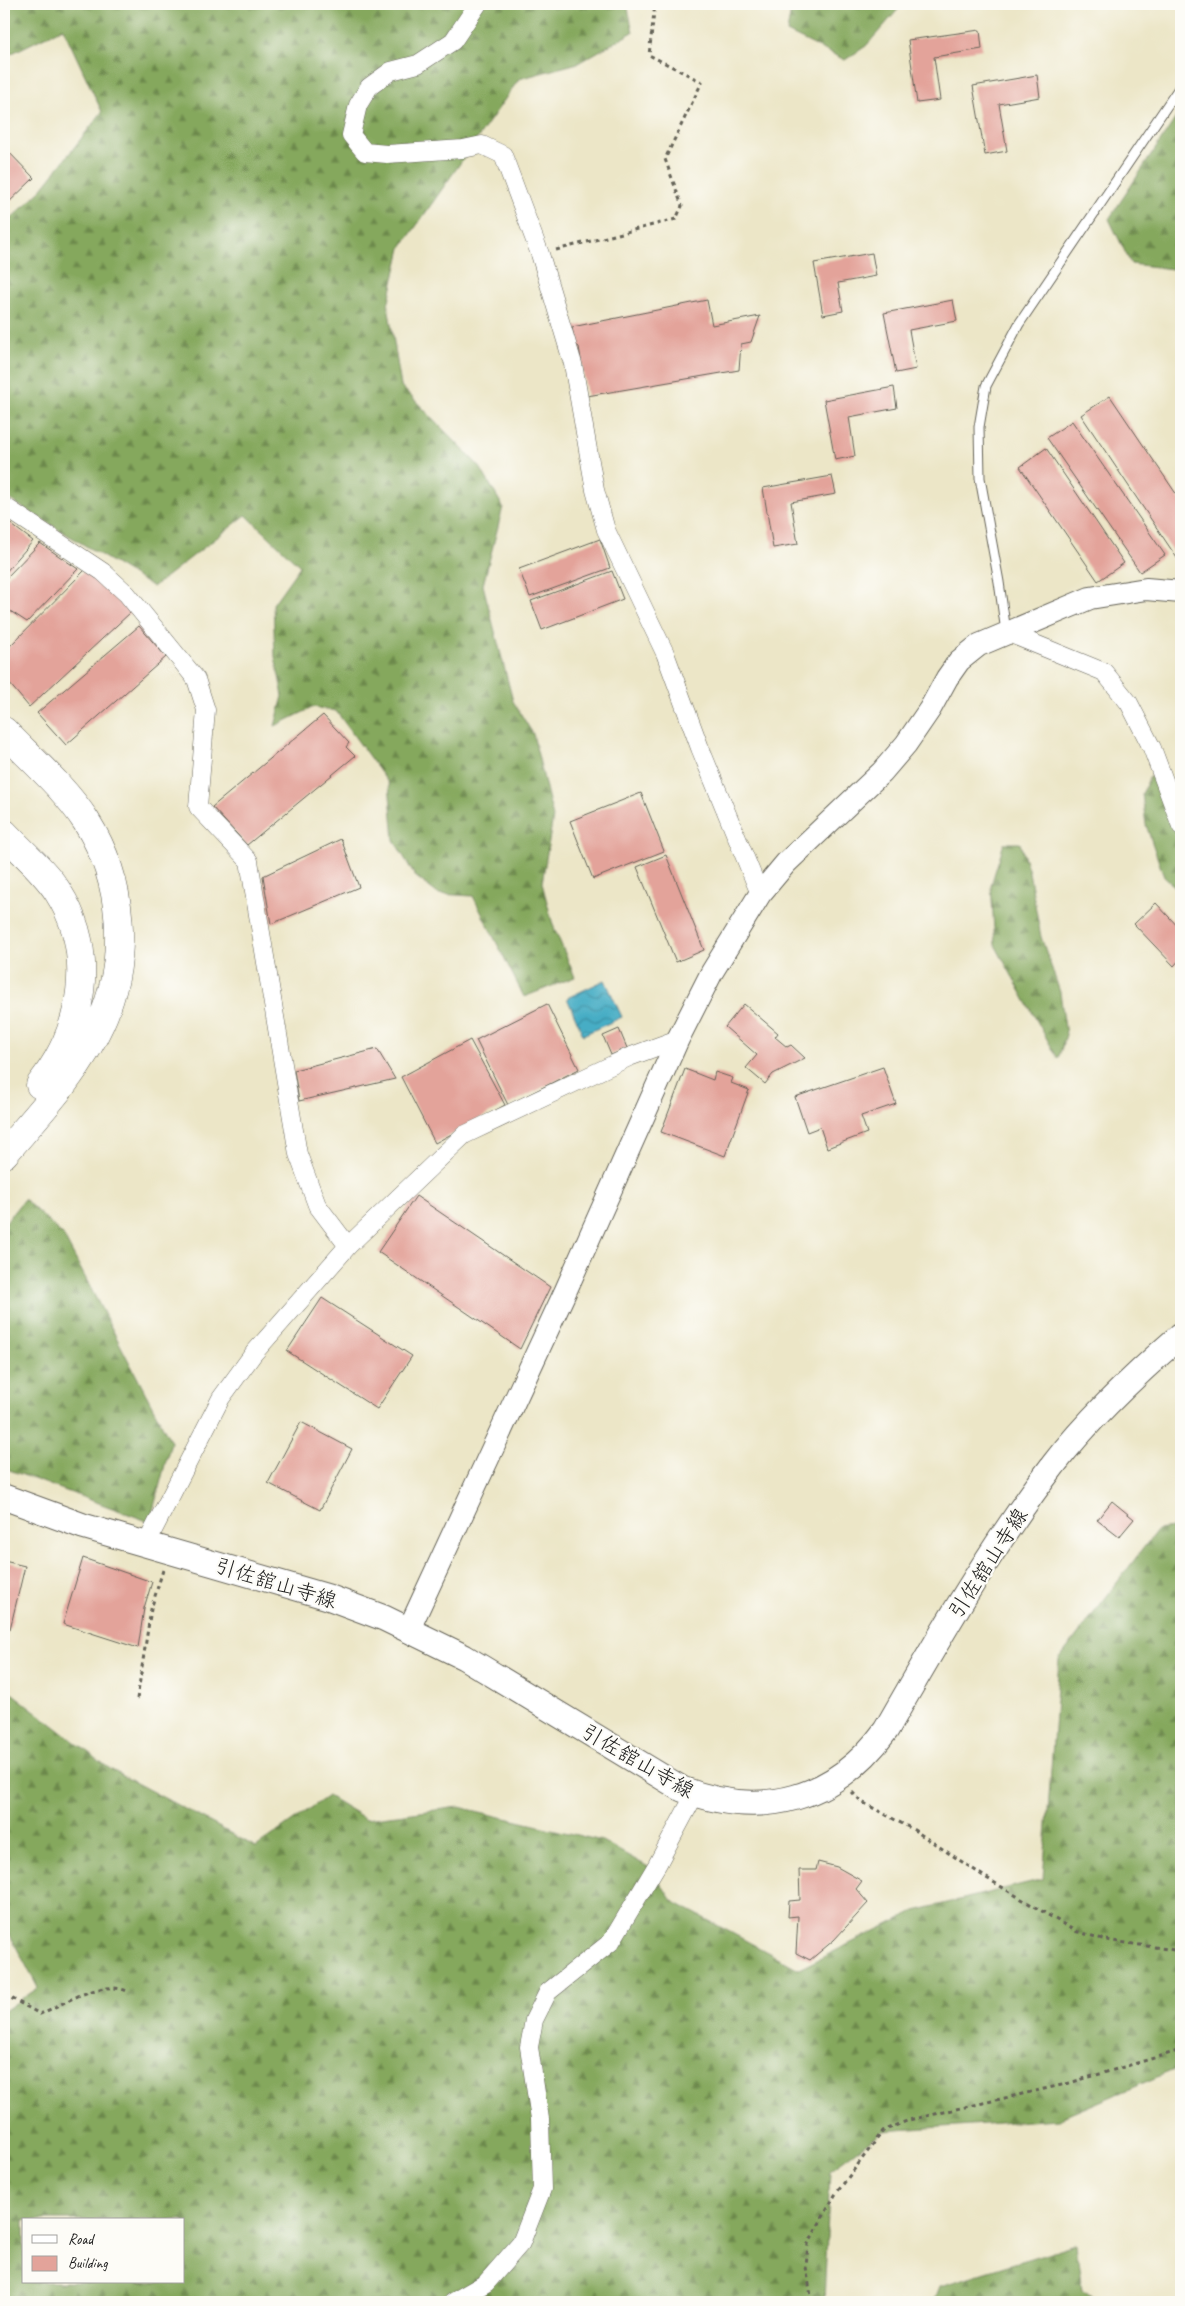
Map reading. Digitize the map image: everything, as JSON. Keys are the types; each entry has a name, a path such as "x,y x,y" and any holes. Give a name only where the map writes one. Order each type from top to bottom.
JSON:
{"highway":[{"path":"4,731 66,796 85,820 100,848 111,878 118,908 119,932 115,978 100,1024 90,1044 60,1086 4,1154"},
{"path":"4,833 47,876 67,908 79,944 82,981 75,1018 58,1058 38,1088 4,1128"}],"main road":[{"name":"引佐舘山寺線","path":"4,1497 76,1524 328,1597 409,1629 464,1657 663,1779 694,1794 722,1802 764,1804 805,1795 839,1777 868,1752 886,1730 985,1561 1055,1463 1099,1413 1181,1335"}],"street":[{"path":"478,4 453,41 418,64 392,72 369,87 358,105 351,135 365,152 372,153 387,154 463,149 482,145 503,155 540,254 573,364 595,490 606,530 665,653 700,748 760,894"},
{"path":"4,506 103,572 126,594 196,679 206,710 198,807 249,861 298,1154 317,1205 348,1246"},
{"path":"409,1629 566,1290 678,1039 712,972 760,894 786,863 882,772 906,744 930,709 946,678 959,661 979,645 1090,598 1146,589 1181,592"},
{"path":"1006,632 1104,672 1133,711 1152,748 1181,826"},
{"path":"157,1548 221,1398 254,1353 348,1246 464,1135 629,1057 678,1039"},
{"path":"453,2302 486,2283 521,2244 542,2188 540,2118 530,2047 534,2020 548,1992 611,1942 657,1865 694,1794"}],"lane":[{"path":"1006,632 980,478 980,427 986,386 1019,324 1181,85"}],"path":[{"path":"540,254 676,219 682,206 665,159 702,82 649,55 655,4"},
{"path":"137,1699 151,1609 157,1548"},
{"path":"839,1777 862,1802 914,1830 984,1877 1075,1931 1106,1940 1181,1951"},
{"path":"6,1997 40,2014 106,1987 122,1988 129,1992"},
{"path":"812,2302 806,2267 808,2244 835,2196 883,2131 909,2120 1066,2084 1181,2050"}],"green space":[{"path":"4,4 627,4 633,32 578,63 519,79 401,248 388,305 401,386 480,467 503,507 483,585 513,701 533,734 553,817 542,883 553,925 575,977 524,997 473,896 438,894 415,876 394,840 389,784 336,711 314,707 275,726 283,696 275,657 273,604 300,566 246,515 153,587 4,496 4,225 39,192 102,112 63,28 4,57"},
{"path":"792,4 903,4 866,46 845,60 787,32"},
{"path":"1181,110 1181,270 1131,264 1109,219"},
{"path":"1150,776 1181,807 1181,892 1164,877 1146,825 1142,794"},
{"path":"1004,843 1020,843 1029,872 1041,937 1060,992 1066,1035 1058,1059 995,945 991,885"},
{"path":"24,1199 63,1235 171,1442 150,1522 4,1468 4,1224"},
{"path":"1181,1527 1181,2067 1058,2119 883,2131 830,2170 824,2302 4,2302 4,2011 38,1988 4,1924 4,1687 110,1769 256,1847 328,1796 366,1819 459,1807 602,1841 652,1869 672,1901 799,1969 915,1911 1043,1879 1059,1659 1157,1530"},
{"path":"1076,2244 1082,2291 1112,2302 934,2302 940,2286"}],"water":[{"path":"605,980 622,1017 583,1035 567,998"}],"building":[{"path":"980,30 982,49 934,57 940,100 917,103 908,40"},
{"path":"1037,75 1040,97 999,104 1007,151 985,155 973,86"},
{"path":"4,147 34,178 5,206 4,205"},
{"path":"872,253 876,276 838,283 843,311 823,315 814,263"},
{"path":"707,300 712,325 760,316 751,342 741,344 739,370 587,396 579,347 575,344 572,327"},
{"path":"953,300 957,321 909,330 916,369 896,373 884,313"},
{"path":"894,387 897,408 849,417 855,456 835,460 824,400"},
{"path":"1110,396 1181,501 1181,564 1081,415"},
{"path":"1072,421 1165,555 1140,572 1047,438"},
{"path":"1046,448 1124,563 1098,581 1020,467"},
{"path":"832,476 836,494 791,502 798,544 773,548 763,488"},
{"path":"4,519 33,541 4,574"},
{"path":"600,539 610,568 530,597 519,569"},
{"path":"40,543 78,569 27,622 4,607 4,580"},
{"path":"86,569 106,583 131,612 29,707 4,677 4,652"},
{"path":"612,571 623,599 542,630 531,601"},
{"path":"139,626 166,657 66,745 37,713"},
{"path":"323,715 349,743 346,747 355,756 247,845 212,807"},
{"path":"641,793 664,851 593,879 570,821"},
{"path":"341,839 359,887 271,924 263,876"},
{"path":"666,855 704,950 676,962 637,867"},
{"path":"1156,903 1181,930 1181,958 1174,966 1134,924"},
{"path":"547,1004 579,1069 508,1105 476,1040"},
{"path":"744,1004 778,1033 775,1037 787,1047 791,1045 805,1058 773,1074 765,1084 746,1068 757,1055 725,1027"},
{"path":"619,1029 627,1048 611,1055 603,1036"},
{"path":"470,1040 505,1105 435,1143 401,1077"},
{"path":"377,1049 395,1079 299,1101 294,1070"},
{"path":"883,1067 896,1104 861,1116 867,1133 827,1148 820,1127 807,1132 795,1097"},
{"path":"685,1069 713,1080 715,1072 733,1078 731,1083 749,1090 725,1156 661,1132"},
{"path":"416,1196 550,1287 520,1349 378,1252"},
{"path":"322,1298 412,1356 377,1409 287,1351"},
{"path":"301,1422 352,1449 320,1510 268,1483"},
{"path":"1112,1501 1134,1519 1119,1537 1097,1520"},
{"path":"83,1558 152,1582 144,1608 138,1648 63,1624"},
{"path":"4,1561 25,1566 10,1629 4,1628"},
{"path":"818,1862 837,1867 862,1881 856,1889 868,1903 834,1940 810,1960 796,1953 798,1916 788,1917 789,1901 800,1900 799,1870 816,1870"}]}
